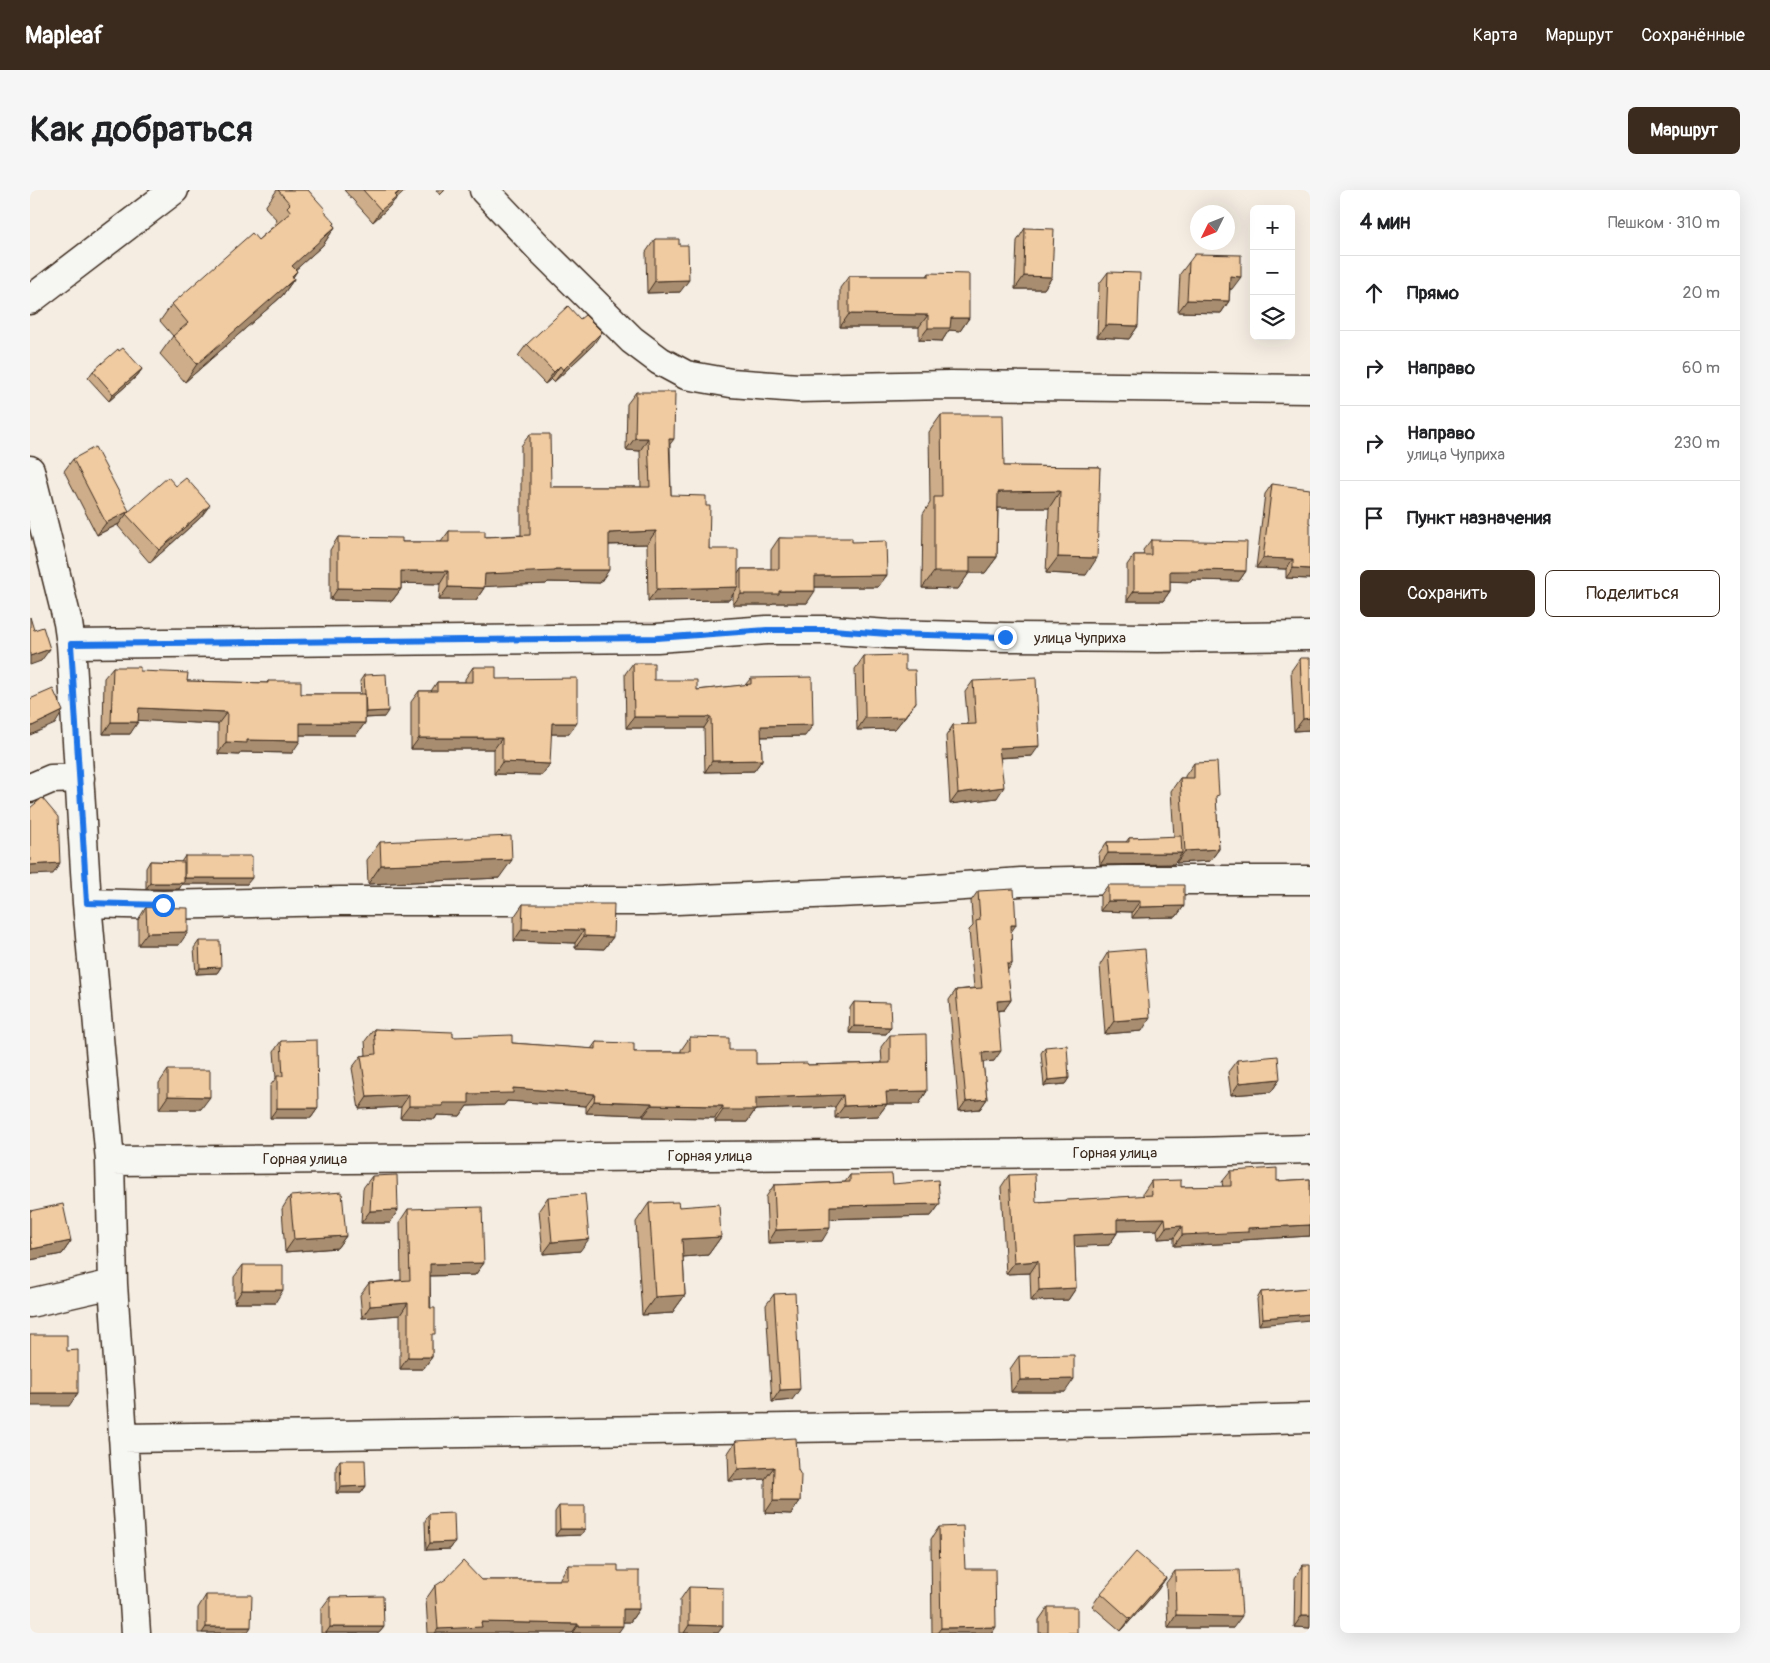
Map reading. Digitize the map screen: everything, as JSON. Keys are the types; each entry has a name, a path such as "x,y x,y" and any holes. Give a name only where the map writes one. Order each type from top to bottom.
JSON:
{"street":[{"path":"30,300 174,190"},
{"path":"484,190 535,244 632,340 660,361 686,375 732,383 798,388 950,385 1310,388"},
{"path":"30,470 68,623 71,644 87,903 110,1160 113,1284 136,1633"},
{"name":"улица Чуприха","path":"71,644 657,638 767,630 832,630 888,634 1014,638 1310,636"},
{"path":"30,788 51,779 80,778"},
{"path":"87,903 163,905 340,901 654,901 898,890 1021,882 1310,880"},
{"name":"Горная улица","path":"110,1160 1184,1153 1310,1149"},
{"path":"30,1303 113,1284"},
{"path":"123,1438 1127,1423 1310,1418"}],"building":[{"path":"278,190 308,190 325,209 324,211 335,223 333,225 335,227 292,266 297,271 292,276 294,279 197,364 173,336 188,323 172,304 252,233 258,240 291,212 287,207 290,204"},
{"path":"363,190 401,190 395,195 397,197 381,210"},
{"path":"1025,228 1054,229 1052,277 1024,276"},
{"path":"655,239 679,239 679,245 688,245 689,280 655,281"},
{"path":"1195,254 1241,255 1241,277 1230,276 1229,301 1187,300 1189,262"},
{"path":"1108,272 1140,273 1138,326 1106,325"},
{"path":"929,273 969,274 969,318 951,318 950,328 928,328 928,315 849,314 849,276 929,276"},
{"path":"568,306 580,319 585,315 602,332 563,370 560,366 554,372 527,344"},
{"path":"123,348 142,369 113,394 93,371 118,349 119,351"},
{"path":"636,392 675,392 674,439 669,439 671,495 706,496 706,506 710,506 709,549 738,549 738,587 657,589 656,531 609,533 609,570 555,570 485,574 484,588 448,587 448,571 401,571 401,589 338,588 338,537 402,538 402,542 449,542 449,531 485,531 485,537 530,535 530,434 550,434 551,487 650,487 648,438 635,438"},
{"path":"941,415 1003,415 1004,466 1100,467 1097,558 1058,557 1060,491 998,492 997,557 970,557 970,572 934,572 934,497 942,497"},
{"path":"95,447 129,511 106,523 73,459"},
{"path":"168,477 176,486 186,478 210,505 159,550 126,514"},
{"path":"1272,484 1310,489 1310,569 1293,568 1293,559 1263,558"},
{"path":"779,538 852,538 852,542 886,541 887,575 815,576 815,591 779,591 779,594 741,594 741,569 779,569"},
{"path":"1151,540 1247,542 1246,571 1170,571 1170,591 1134,591 1134,555 1151,555"},
{"path":"30,617 34,630 43,627 50,649 30,656"},
{"path":"905,655 905,670 915,670 916,702 904,717 865,718 864,656"},
{"path":"1300,658 1310,658 1310,718 1303,719"},
{"path":"633,663 654,663 654,680 697,680 697,690 751,684 751,678 812,677 813,725 761,726 762,760 712,761 711,717 634,717"},
{"path":"113,667 140,667 140,671 188,673 187,681 268,683 268,681 301,681 301,694 365,694 365,723 300,723 300,741 247,740 247,743 226,742 227,712 139,708 138,722 111,722"},
{"path":"473,667 496,667 496,679 577,678 577,723 552,723 550,764 502,762 502,738 419,738 419,691 437,691 437,682 473,682"},
{"path":"386,674 388,711 366,712 364,675"},
{"path":"1036,678 1039,746 999,748 1004,787 958,793 953,725 976,724 973,681"},
{"path":"53,689 63,711 30,727 30,699"},
{"path":"1217,762 1219,795 1216,796 1219,849 1185,851 1180,778 1194,778 1194,763"},
{"path":"42,798 58,817 60,863 30,865 30,808"},
{"path":"511,836 512,860 381,865 380,842"},
{"path":"1181,836 1182,853 1108,853 1107,842 1129,842 1129,838"},
{"path":"185,856 252,856 252,878 185,878"},
{"path":"150,861 184,862 184,883 150,883"},
{"path":"1108,885 1184,885 1184,906 1140,907 1140,901 1108,901"},
{"path":"1014,889 1016,925 1011,925 1012,964 1007,964 1011,1000 997,1001 1001,1051 982,1053 987,1099 966,1101 956,990 982,988 976,921 980,920 978,891"},
{"path":"523,904 614,904 613,937 584,936 584,930 522,929"},
{"path":"146,907 188,908 188,932 147,933"},
{"path":"199,941 220,941 221,967 200,968"},
{"path":"1145,949 1150,1018 1114,1021 1108,952"},
{"path":"854,1002 890,1003 891,1027 854,1026"},
{"path":"374,1029 453,1032 453,1037 512,1035 512,1043 596,1049 596,1042 634,1043 634,1052 690,1052 690,1037 729,1038 729,1050 756,1050 756,1064 807,1063 808,1065 890,1063 890,1035 926,1034 927,1091 886,1092 887,1104 844,1106 843,1095 756,1098 756,1110 723,1110 723,1106 652,1105 652,1103 594,1101 595,1094 513,1088 513,1093 469,1094 469,1103 443,1103 443,1106 409,1106 409,1095 367,1097 361,1056 376,1054"},
{"path":"317,1040 318,1108 277,1108 277,1076 283,1076 281,1041"},
{"path":"1067,1045 1069,1078 1048,1080 1045,1047"},
{"path":"1278,1056 1280,1079 1239,1083 1237,1060"},
{"path":"168,1070 210,1070 210,1097 168,1096"},
{"path":"1277,1168 1277,1181 1310,1179 1310,1225 1248,1228 1248,1232 1182,1235 1182,1226 1166,1227 1165,1218 1117,1219 1117,1233 1074,1235 1076,1288 1039,1290 1038,1261 1014,1263 1009,1175 1035,1174 1036,1202 1152,1195 1151,1181 1181,1180 1181,1187 1231,1186 1231,1171"},
{"path":"892,1174 893,1184 938,1180 940,1204 830,1206 830,1228 776,1230 774,1185 850,1182 850,1175"},
{"path":"397,1175 398,1210 370,1211 372,1176"},
{"path":"342,1192 346,1236 294,1239 290,1196"},
{"path":"585,1194 589,1239 552,1242 548,1197"},
{"path":"678,1202 679,1207 719,1204 721,1237 682,1239 685,1295 655,1297 649,1203"},
{"path":"63,1204 71,1241 32,1249 30,1211"},
{"path":"482,1207 484,1263 430,1264 430,1308 435,1308 435,1334 432,1334 432,1357 408,1357 408,1303 370,1306 369,1283 410,1280 408,1209"},
{"path":"243,1265 283,1265 283,1290 242,1290"},
{"path":"1310,1288 1310,1314 1263,1318 1261,1292"},
{"path":"795,1293 800,1389 780,1390 774,1294"},
{"path":"30,1335 67,1335 67,1351 78,1350 78,1393 30,1393"},
{"path":"1074,1355 1074,1379 1020,1380 1019,1356"},
{"path":"796,1438 798,1470 801,1475 800,1501 773,1501 774,1467 738,1469 736,1441"},
{"path":"340,1460 365,1460 366,1486 341,1487"},
{"path":"559,1506 585,1506 585,1529 560,1529"},
{"path":"454,1513 455,1542 430,1543 429,1514"},
{"path":"963,1526 965,1569 995,1569 996,1627 941,1628 939,1527"},
{"path":"1136,1552 1166,1578 1130,1619 1101,1593"},
{"path":"463,1561 481,1580 568,1580 568,1565 618,1565 618,1571 639,1571 639,1609 623,1609 623,1626 481,1622 482,1627 438,1629 435,1586 446,1579"},
{"path":"1303,1565 1310,1565 1310,1615 1302,1615"},
{"path":"1239,1570 1242,1616 1176,1615 1175,1571"},
{"path":"689,1587 723,1588 723,1626 689,1625"},
{"path":"206,1595 252,1595 251,1627 206,1627"},
{"path":"383,1596 384,1627 330,1627 330,1597"},
{"path":"1048,1607 1077,1607 1077,1633 1048,1633"}],"route":[{"path":"163,905 87,903 71,644 657,638 714,632 767,630 832,630 888,634 1005,637"}]}
